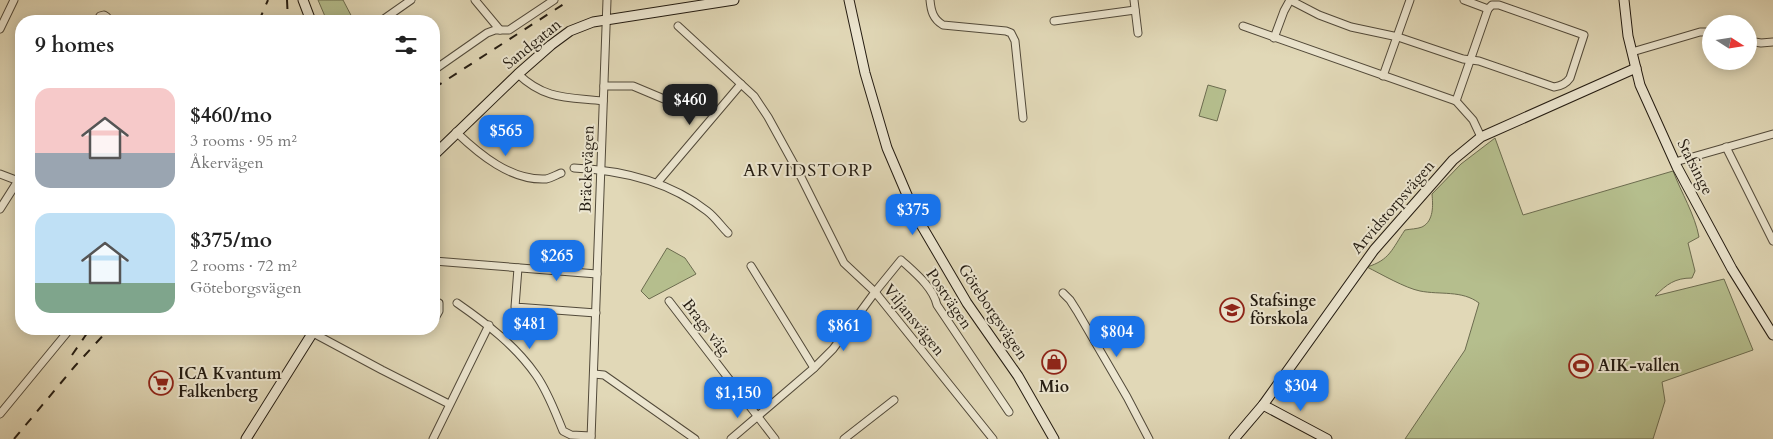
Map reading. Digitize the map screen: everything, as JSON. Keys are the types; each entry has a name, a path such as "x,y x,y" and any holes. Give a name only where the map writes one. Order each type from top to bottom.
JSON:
{"street":[{"path":"0,29 14,0"},
{"path":"303,0 309,15"},
{"path":"390,15 411,0"},
{"path":"475,0 500,30"},
{"path":"440,66 487,33 509,30 554,0"},
{"name":"Bräckevägen","path":"591,438 607,0"},
{"name":"Sandgatan","path":"440,148 551,44 570,31 607,19 729,0"},
{"name":"Göteborgsvägen","path":"849,0 866,73 887,148 916,216 967,303 1018,376 1054,439"},
{"path":"930,0 933,15 943,25 1006,31 1013,36 1023,118"},
{"path":"1134,0 1138,32"},
{"path":"1274,38 1284,10 1290,0 1319,16 1351,27 1398,37 1442,52 1471,60 1479,61 1554,87 1567,82 1577,59 1584,35 1492,5 1488,9 1471,60 1456,102"},
{"path":"1383,76 1410,0"},
{"path":"1464,0 1488,9"},
{"name":"Stafsinge","path":"1624,0 1628,36 1640,85 1675,162 1746,294 1773,335"},
{"path":"1054,20 1135,10"},
{"name":"Viljansvägen","path":"678,26 754,96 768,117 801,177 844,263 874,292 992,439"},
{"path":"1242,26 1456,102 1473,120 1481,137"},
{"path":"1632,52 1702,32"},
{"path":"1758,43 1773,42"},
{"name":"Arvidstorpsvägen","path":"1234,439 1263,405 1374,250 1453,160 1481,137 1636,68"},
{"path":"518,74 542,92 556,96 603,101"},
{"path":"657,183 741,84"},
{"path":"604,86 633,86 664,99"},
{"path":"456,132 477,151 505,168 536,178 548,179 560,173"},
{"path":"1675,162 1773,134"},
{"path":"1726,147 1773,241"},
{"path":"574,168 601,169 667,186 707,210 728,234"},
{"path":"0,174 15,178"},
{"path":"0,209 15,188"},
{"name":"Postvägen","path":"731,439 814,368 832,349 874,292 901,260 917,275 935,297 936,305 1009,412"},
{"path":"440,262 597,274"},
{"path":"751,266 814,368"},
{"path":"518,268 515,307 596,313"},
{"path":"1063,293 1077,311 1149,439"},
{"name":"Brags väg","path":"669,301 759,416"},
{"path":"457,303 489,325 505,339 537,376 563,430 570,435 591,438"},
{"path":"432,439 489,325"},
{"path":"0,414 65,335"},
{"path":"246,439 311,335"},
{"path":"321,335 382,370 449,404"},
{"path":"594,374 604,375 696,439"},
{"path":"844,439 894,400"},
{"path":"1263,405 1327,439"},
{"path":"759,416 775,439"}],"green space":[{"path":"318,0 343,0 351,15 324,15"},
{"path":"1208,85 1226,90 1217,121 1199,116"},
{"path":"1495,138 1523,215 1673,171 1691,212 1699,237 1688,243 1695,271 1692,278 1672,282 1655,296 1724,279 1753,350 1662,382 1665,401 1653,439 1405,439 1465,350 1479,303 1465,296 1420,291 1367,267 1386,257 1405,230 1420,228 1429,221 1433,203 1432,194 1461,164"},
{"path":"667,248 685,258 696,274 649,299 641,291"}],"railway":[{"path":"262,15 268,0"},
{"path":"287,0 288,15"},
{"path":"440,84 570,0"},
{"path":"72,355 86,335"},
{"path":"14,439 103,335"}],"place":[{"name":"Stafsinge förskola","path":"1232,310"},
{"name":"Mio","path":"1054,362"},
{"name":"AIK-vallen","path":"1581,366"},
{"name":"ICA Kvantum Falkenberg","path":"161,383"}],"district":[{"name":"ARVIDSTORP","path":"808,170"}]}
